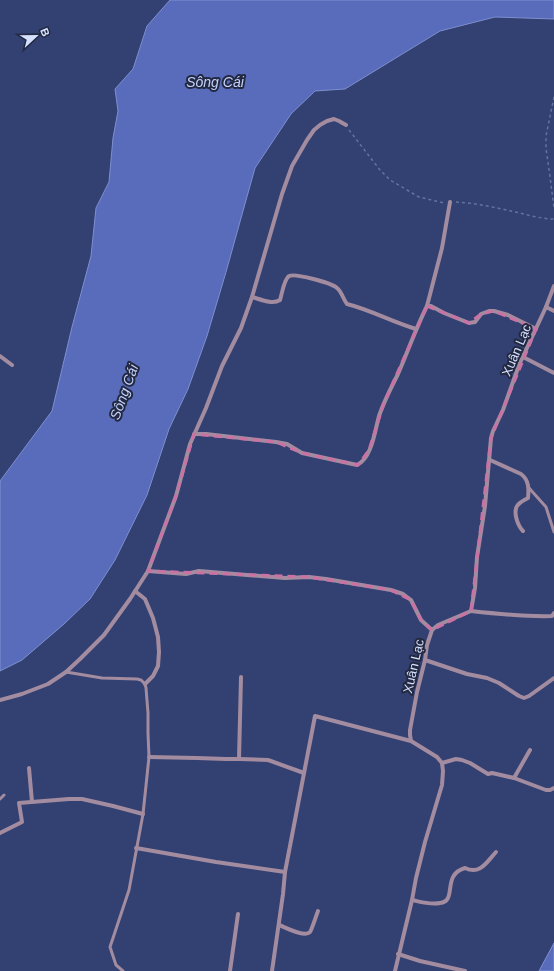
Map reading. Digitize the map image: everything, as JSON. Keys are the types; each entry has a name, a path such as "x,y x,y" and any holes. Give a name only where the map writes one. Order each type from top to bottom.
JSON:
{"street":[{"path":"0,700 22,694 48,684 66,672 104,635 114,623 148,571 176,496 190,444 222,366 241,328 292,166 314,130 327,121 334,119 346,125"},
{"path":"194,434 276,442 287,444 302,453 357,465 363,461 373,440 384,403 427,306 442,248 450,202"},
{"path":"252,297 278,302 280,300 286,278 290,276 300,276 318,280 337,287 347,304 416,329"},
{"name":"Xuân Lạc","path":"411,741 410,730 417,692 425,660 428,640 432,630 438,625 471,611 485,506 491,438 519,365 554,286"},
{"path":"427,306 469,323 475,322 481,314 489,310 494,311 508,315 536,329"},
{"path":"546,307 554,311"},
{"path":"0,356 12,365"},
{"path":"523,357 554,373"},
{"path":"490,460 525,477 529,488 528,498 518,505 516,511 518,523 523,531"},
{"path":"148,571 186,574 199,571 285,578 309,577 391,590 403,594 411,600 421,620 432,630"},
{"path":"135,591 145,599 153,618 158,637 158,666 153,676 145,684"},
{"path":"471,611 505,615 539,616 552,616 554,613"},
{"path":"425,660 467,674 487,678 499,683 524,698 554,678"},
{"path":"239,759 241,676"},
{"path":"272,971 285,872 315,716 411,741 437,757 442,763 442,785 425,842 395,971"},
{"path":"514,778 530,750"},
{"path":"149,757 268,760 304,773"},
{"path":"442,763 456,759 462,760 488,774 492,773 514,778 546,790 554,788"},
{"path":"30,768 32,802"},
{"path":"0,833 22,822 19,803 82,799 143,814"},
{"path":"136,848 285,872"},
{"path":"412,900 432,903 446,902 449,897 451,882 456,872 465,868 470,870 478,870 496,852"},
{"path":"279,925 301,934 306,934 310,932 318,911"},
{"path":"230,971 238,914"},
{"path":"398,954 420,961 465,971"}],"lane":[{"path":"529,488 546,507 554,532"},
{"path":"66,672 102,678 137,679 141,680 145,684 146,688 149,757 143,814 129,890 110,947 116,965 123,971"},
{"path":"0,799 4,795"}],"path":[{"path":"554,97 546,136 546,149 554,208"},
{"path":"346,125 380,170 390,180 418,197 442,203 458,202 548,219 554,218"}],"highlighted area":[{"path":"427,306 469,323 481,314 494,311 536,329 491,438 471,611 432,630 421,620 411,600 391,590 309,577 148,571 176,496 194,434 276,442 302,453 358,465 369,450 384,403"}],"water":[{"name":"Sông Cái","path":"170,0 554,0 554,19 495,17 440,31 345,89 315,91 291,114 255,168 207,336 188,389 169,429 147,495 115,560 90,599 64,624 22,660 0,671 0,481 52,411 91,256 96,208 109,182 113,138 118,111 115,89 133,69 147,26"},
{"path":"554,943 554,971 539,971"}]}
